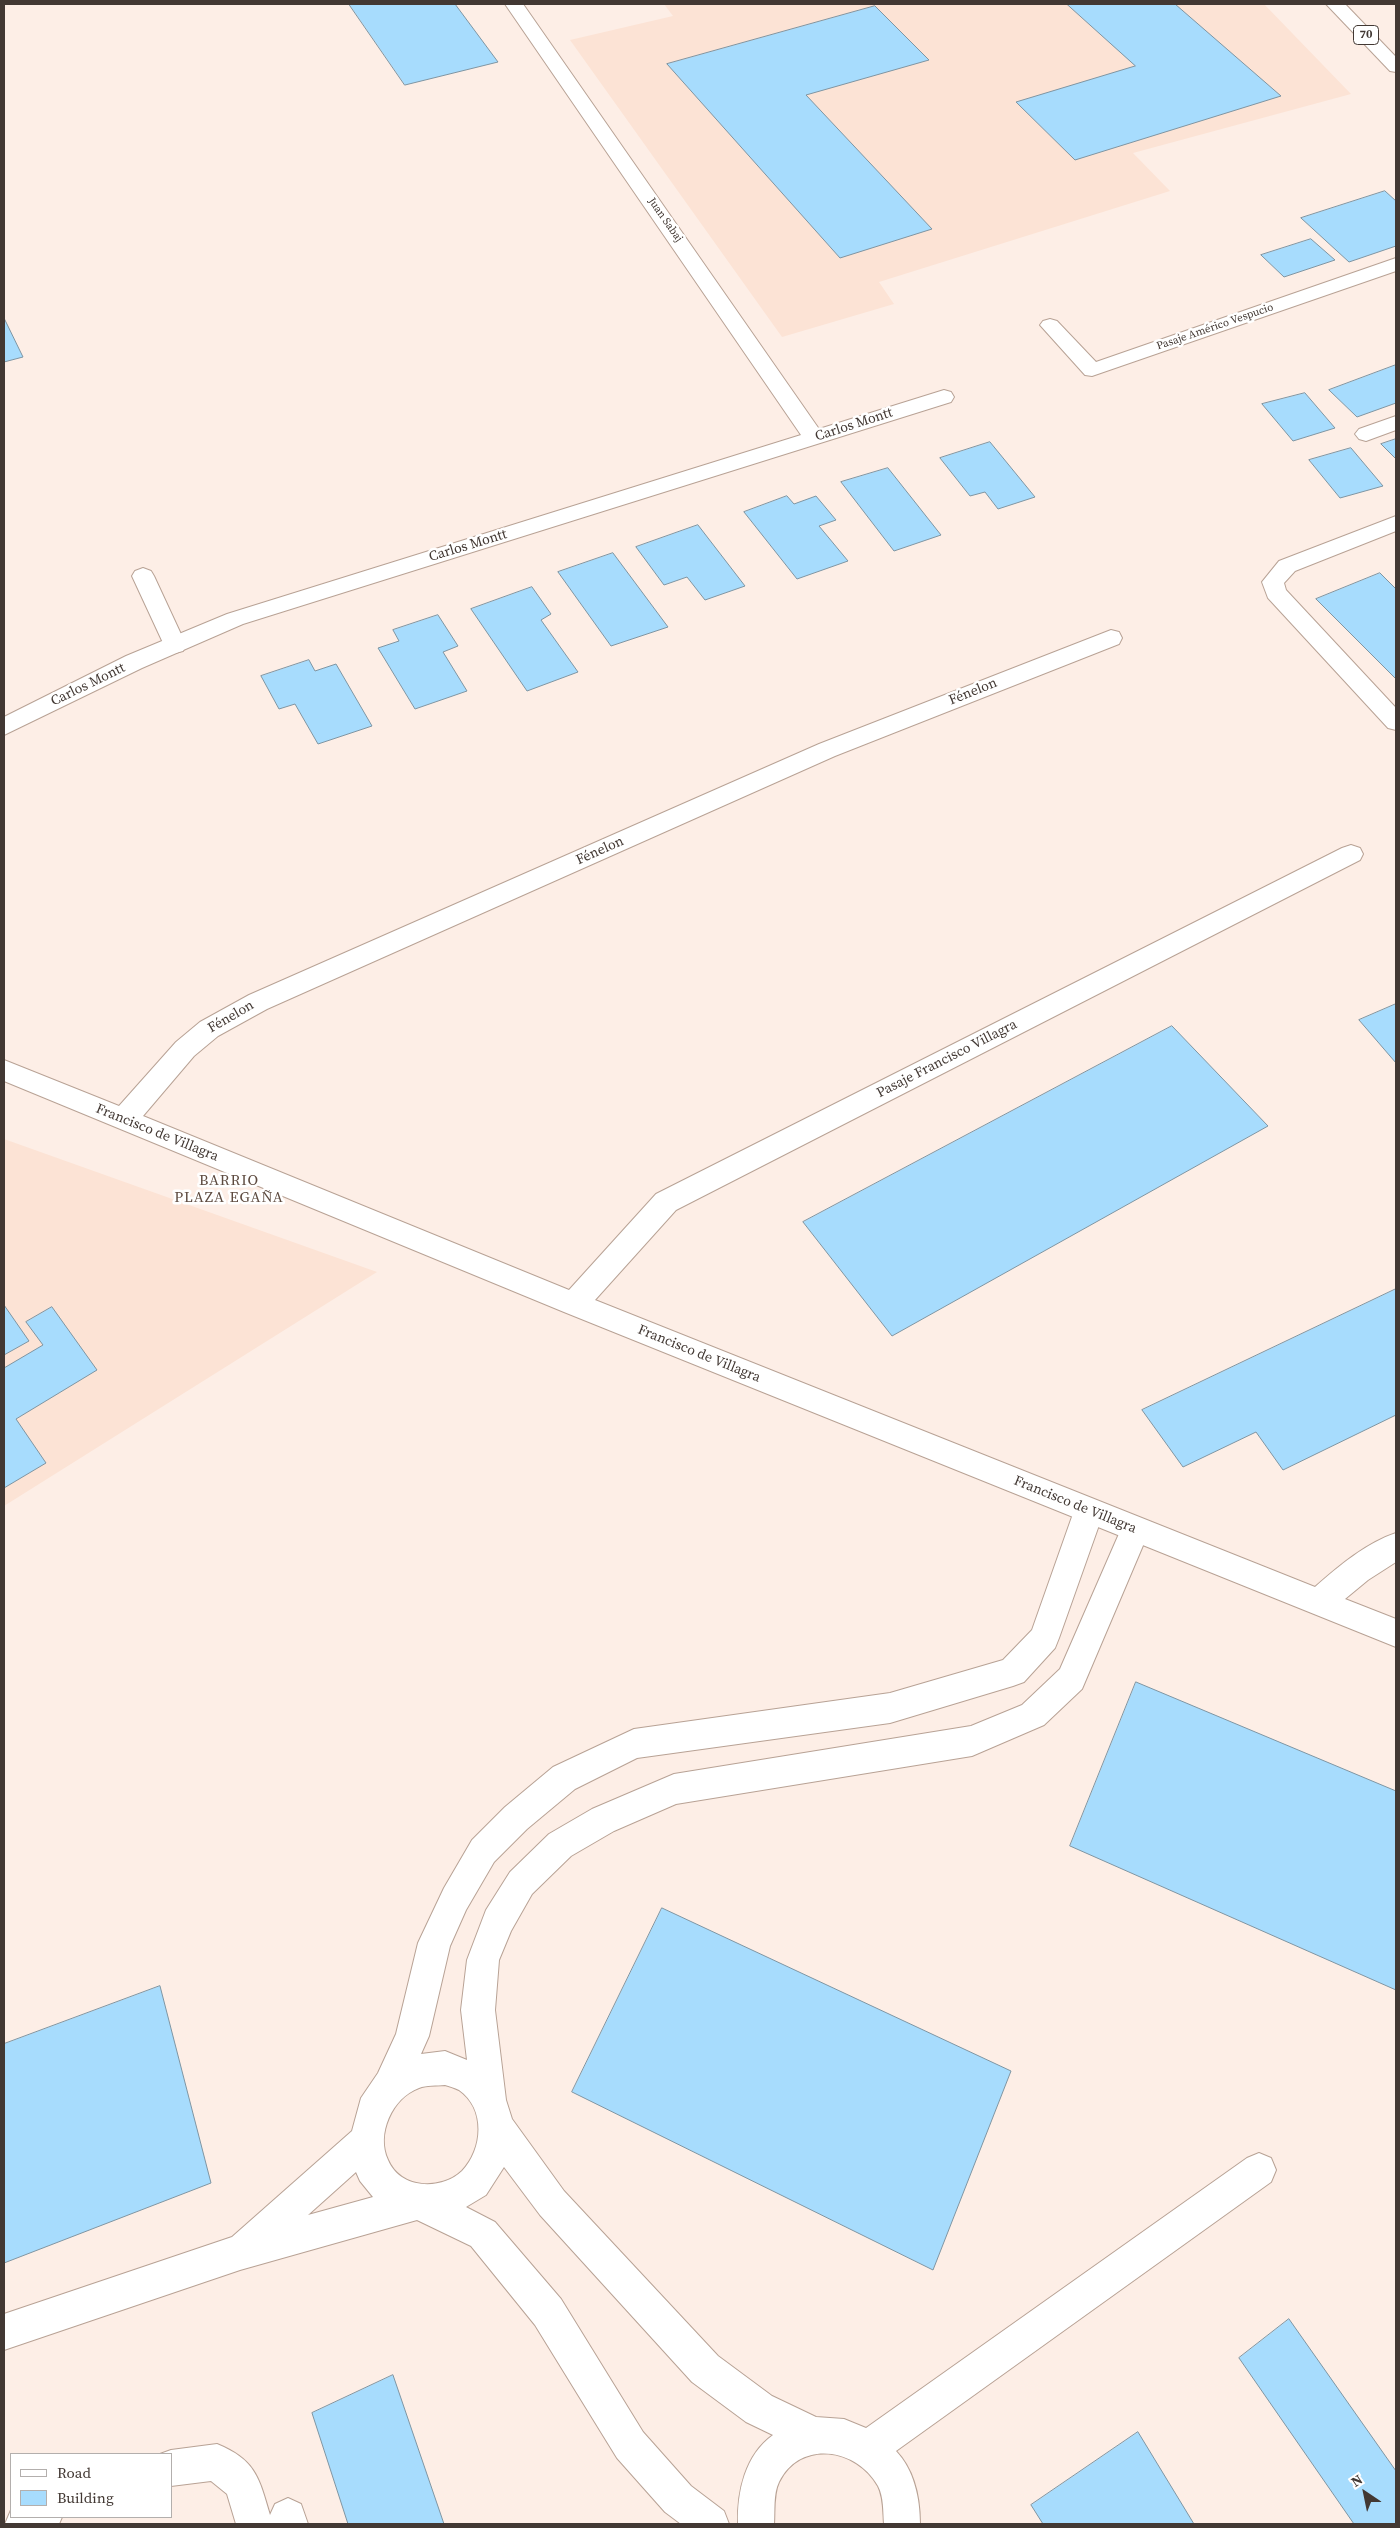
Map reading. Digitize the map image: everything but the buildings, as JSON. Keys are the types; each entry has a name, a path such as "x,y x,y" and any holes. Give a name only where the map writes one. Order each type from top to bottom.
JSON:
{"street":[{"name":"Juan Sabaj","path":"514,4 814,438"},
{"name":"70","path":"1335,4 1396,67"},
{"name":"Pasaje Américo Vespucio","path":"1050,326 1092,370 1396,264"},
{"name":"Carlos Montt","path":"4,727 134,662 235,620 944,397"},
{"path":"1366,434 1396,423"},
{"path":"1396,523 1288,566 1273,582 1276,593 1396,722"},
{"path":"143,576 175,645"},
{"name":"Fénelon","path":"124,1119 185,1049 209,1029 258,1002 827,750 1111,638"},
{"name":"Pasaje Francisco Villagra","path":"574,1304 666,1202 1351,854"},
{"name":"Francisco de Villagra","path":"4,1070 574,1304 1396,1633"},
{"path":"711,2524 678,2499 630,2445 548,2312 483,2234 391,2191 372,2169 367,2140 373,2110 390,2085 412,2036 434,1943 455,1899 483,1851 516,1818 564,1778 634,1744 890,1708 1013,1672 1044,1638 1089,1510"},
{"path":"4,2332 240,2252 418,2202 448,2199 474,2183 491,2158 493,2114 478,2010 483,1960 498,1921 521,1883 560,1845 603,1820 674,1789 972,1741 1033,1715 1071,1679 1135,1529"},
{"path":"1319,1602 1357,1570 1396,1546"},
{"path":"390,2085 416,2071 445,2068 471,2078 552,2203 705,2369 759,2409 813,2435"},
{"path":"240,2252 367,2140"},
{"path":"869,2448 1259,2170"},
{"path":"756,2524 756,2499 766,2469 787,2446 813,2435 842,2435 869,2448 890,2470 906,2516"},
{"path":"172,2468 217,2462 242,2483 277,2522"},
{"path":"23,2524 40,2518"}],"shaded area":[{"path":"664,4 1264,4 1351,94 1133,153 1170,191 879,282 894,304 782,337 570,40 673,16"},
{"path":"4,1139 377,1272 4,1506"}],"district":[{"name":"BARRIO PLAZA EGAÑA","path":"229,1190"}]}
